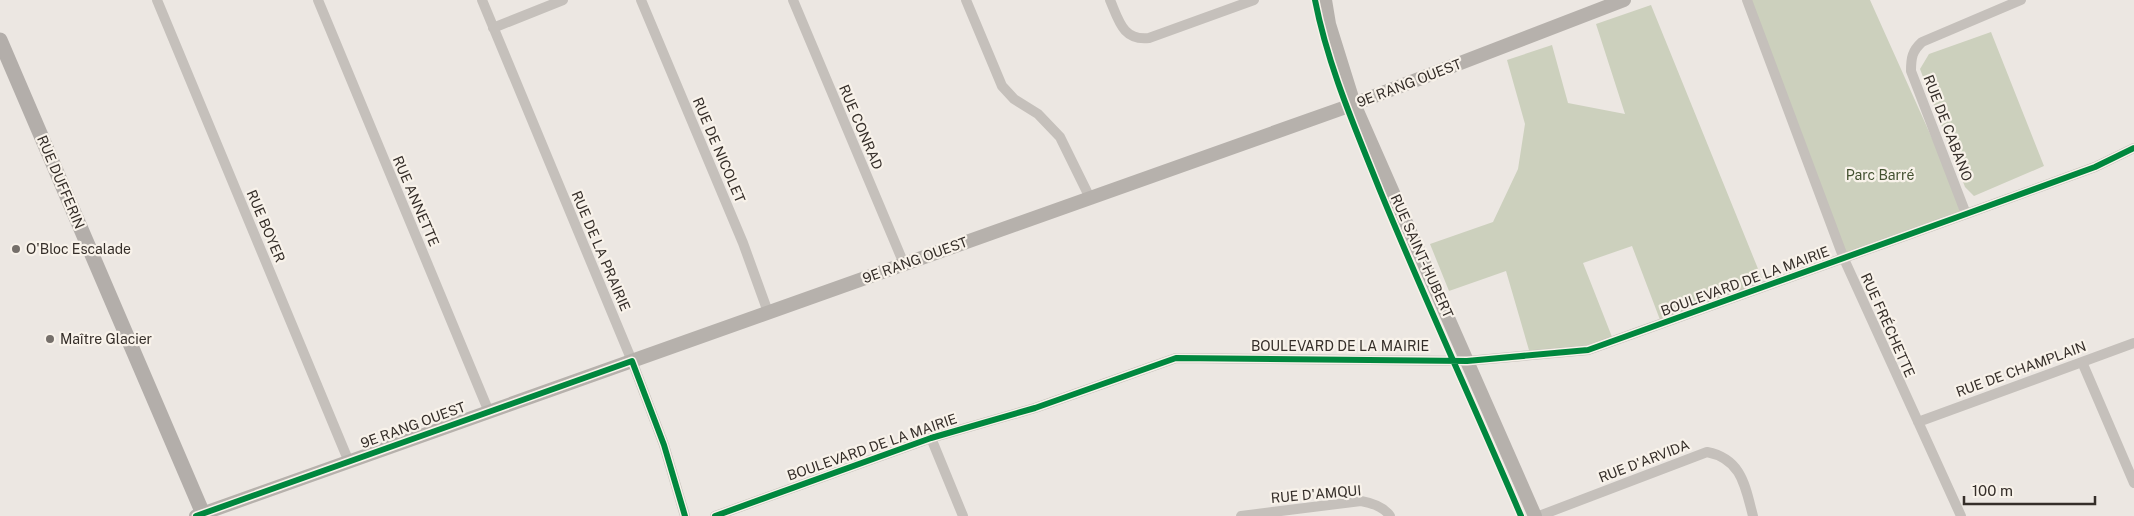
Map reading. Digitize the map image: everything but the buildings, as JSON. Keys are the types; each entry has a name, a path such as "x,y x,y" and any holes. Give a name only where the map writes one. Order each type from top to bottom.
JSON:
{"main road":[{"name":"RUE DUFFERIN","path":"0,40 4,59 201,515"}],"street":[{"name":"RUE BOYER","path":"157,0 349,462"},
{"name":"RUE ANNETTE","path":"318,0 489,412"},
{"name":"RUE DE LA PRAIRIE","path":"482,0 632,361 664,445 685,516"},
{"path":"493,28 564,0"},
{"name":"RUE DE NICOLET","path":"641,0 743,243 768,312"},
{"name":"RUE CONRAD","path":"793,0 904,264"},
{"path":"966,0 1002,86 1014,99 1038,114 1060,137 1090,198"},
{"path":"1110,0 1118,20 1130,37 1138,39 1149,38 1254,0"},
{"name":"RUE SAINT-HUBERT","path":"1325,0 1329,24 1354,104 1427,274 1535,516"},
{"name":"9E RANG OUEST","path":"201,515 1354,104 1624,0"},
{"name":"RUE FRÉCHETTE","path":"1747,0 1844,259 1961,516"},
{"name":"RUE DE CABANO","path":"1966,214 1911,71 1911,60 1914,50 1922,42 2022,0"},
{"name":"BOULEVARD DE LA MAIRIE","path":"715,516 931,438 1035,408 1176,358 1467,361 1588,350 2095,167 2134,148"},
{"name":"RUE DE CHAMPLAIN","path":"1918,422 2134,343"},
{"path":"2082,362 2134,483"},
{"path":"931,438 963,516"},
{"name":"RUE D'ARVIDA","path":"1539,516 1707,452 1726,459 1742,476 1753,516"},
{"name":"RUE D'AMQUI","path":"1241,516 1361,501 1372,503 1390,516"}],"green space":[{"name":"Parc Barré","path":"1747,0 1870,0 1966,214 1844,259"},
{"path":"1651,5 1765,286 1662,325 1632,246 1583,263 1614,342 1531,357 1506,271 1449,291 1430,244 1493,222 1518,169 1525,124 1507,60 1552,45 1568,103 1625,114 1596,24"},
{"path":"1991,32 2044,166 1974,196 1965,187 1920,69 1929,54"}],"cycle path":[{"path":"1315,0 1327,50 1362,146 1415,274 1521,516"},
{"path":"715,516 931,438 1035,408 1176,358 1467,361 1588,350 2095,167 2134,148"},
{"path":"196,516 632,361 664,445 685,516"}],"place":[{"name":"O'Bloc Escalade","path":"16,249"},
{"name":"Maître Glacier","path":"50,339"}]}
